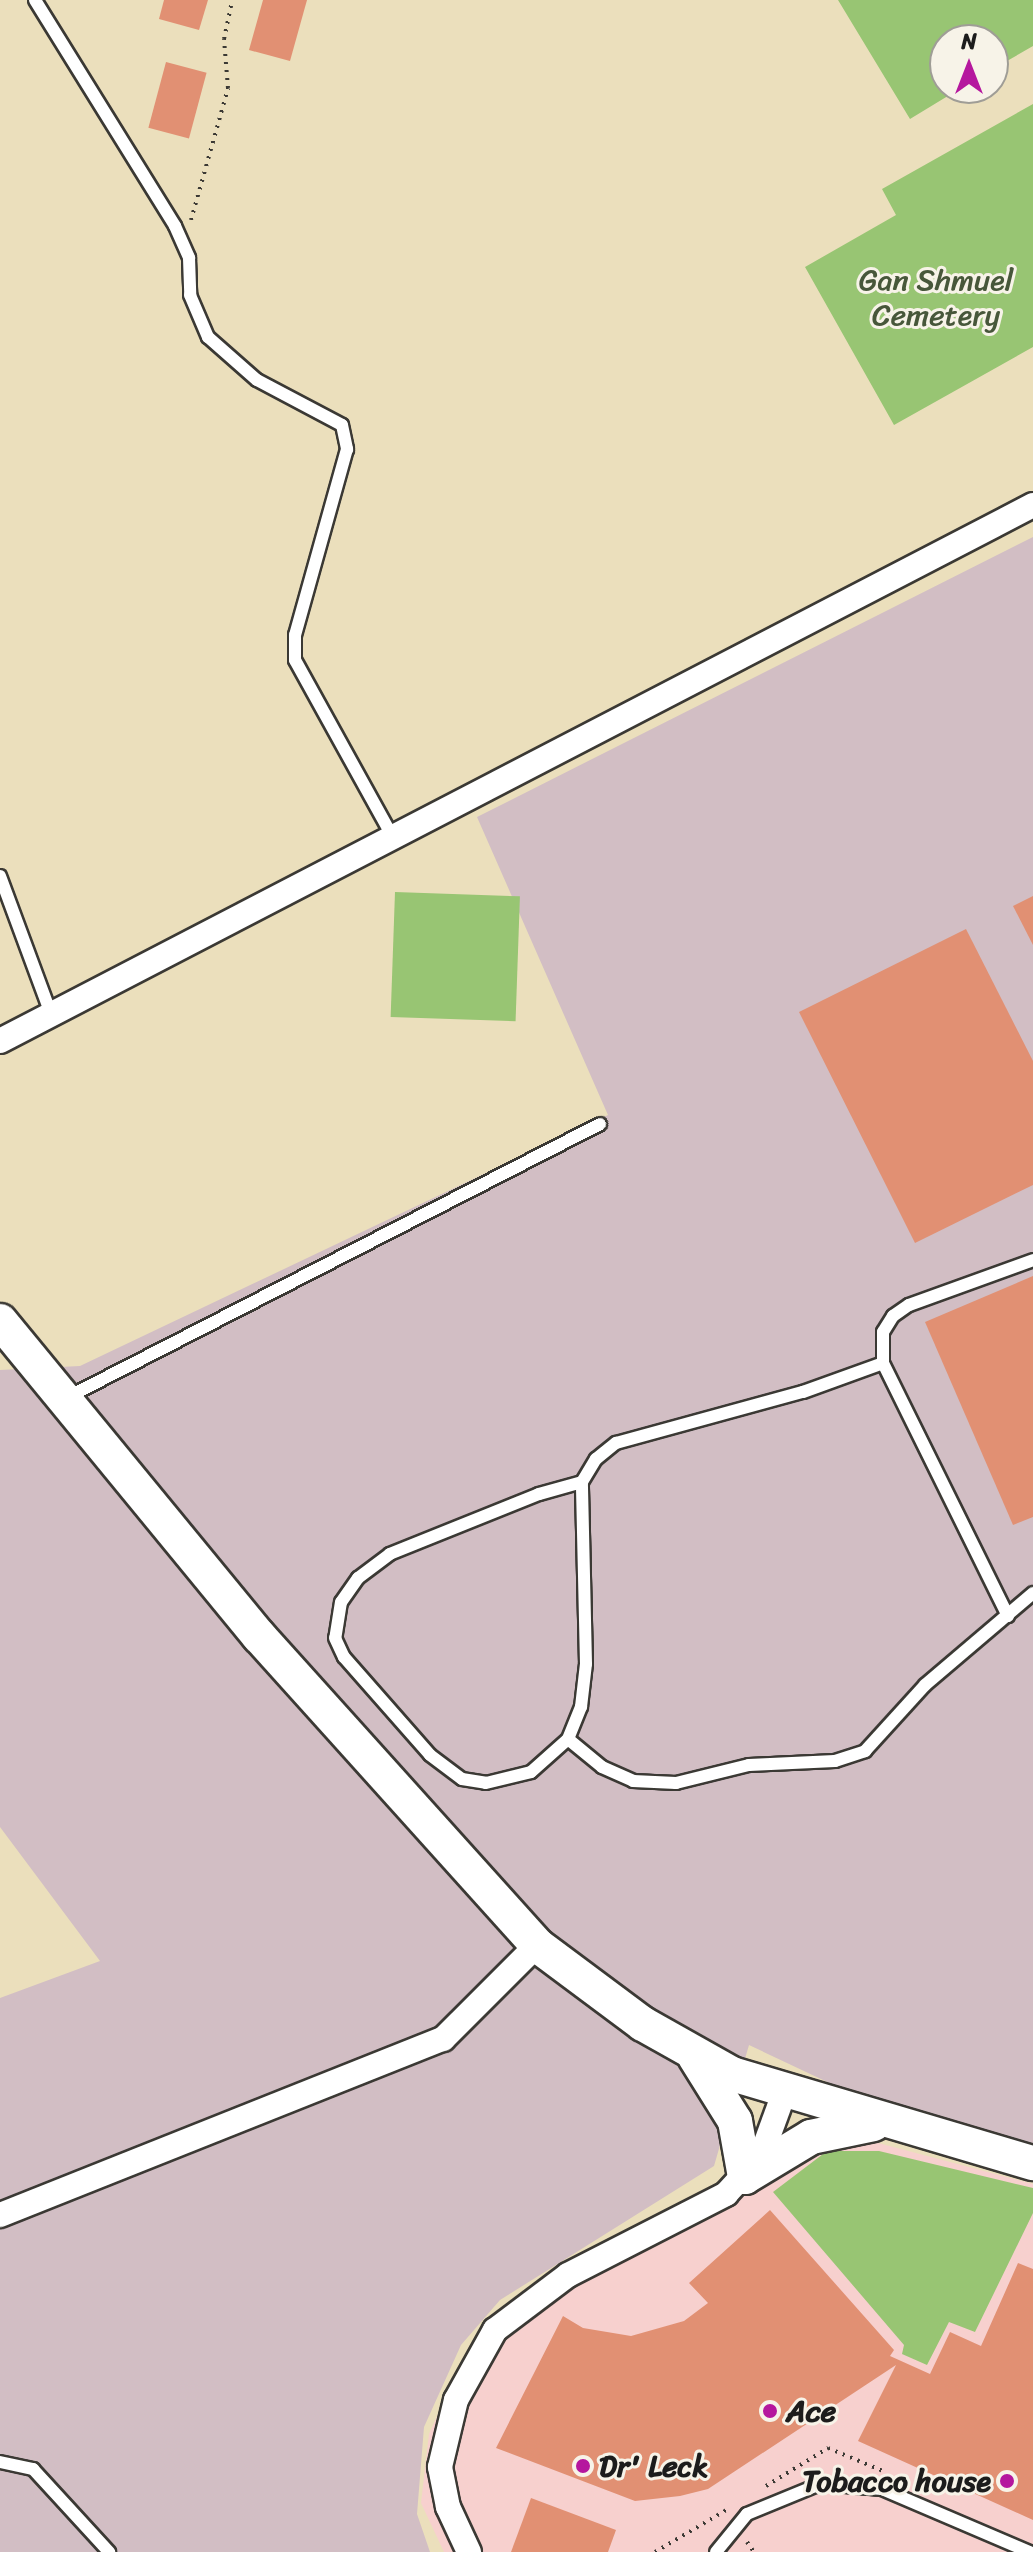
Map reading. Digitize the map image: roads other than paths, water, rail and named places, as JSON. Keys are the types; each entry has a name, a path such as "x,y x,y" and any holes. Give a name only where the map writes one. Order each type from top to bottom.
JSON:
{"street":[{"path":"0,1041 1033,505"},
{"path":"0,1321 61,1400 259,1636 537,1945 600,1994 693,2055 784,2093 1033,2163"},
{"path":"0,2215 443,2039 537,1945"},
{"path":"693,2055 735,2121 745,2177"},
{"path":"745,2177 771,2135 784,2093"},
{"path":"469,2552 448,2507 440,2467 456,2400 495,2330 568,2275 726,2194 745,2177 811,2137 853,2126 891,2123"}],"lane":[{"path":"35,0 183,244 189,258 190,295 208,337 257,380 342,425 347,449 295,635 295,660 392,836"},
{"path":"0,876 51,1014"},
{"path":"61,1400 600,1124"},
{"path":"1008,1616 883,1363 883,1332 893,1316 909,1305 1033,1260"},
{"path":"582,1482 539,1494 390,1554 358,1578 341,1602 335,1638 344,1657 430,1755 462,1779 486,1783 531,1772 568,1739 581,1707 586,1664 582,1482 596,1459 616,1443 803,1392 883,1363"},
{"path":"568,1739 602,1767 633,1781 676,1783 749,1765 835,1761 865,1751 925,1685 1033,1593"},
{"path":"0,2462 33,2469 109,2552"},
{"path":"716,2552 747,2514 820,2484 882,2489 1030,2552"}],"place":[{"name":"Ace","path":"770,2411"},
{"name":"Dr' Leck","path":"583,2466"},
{"name":"Tobacco house","path":"1007,2481"}],"park label":[{"name":"Gan Shmuel Cemetery","path":"936,297"}]}
